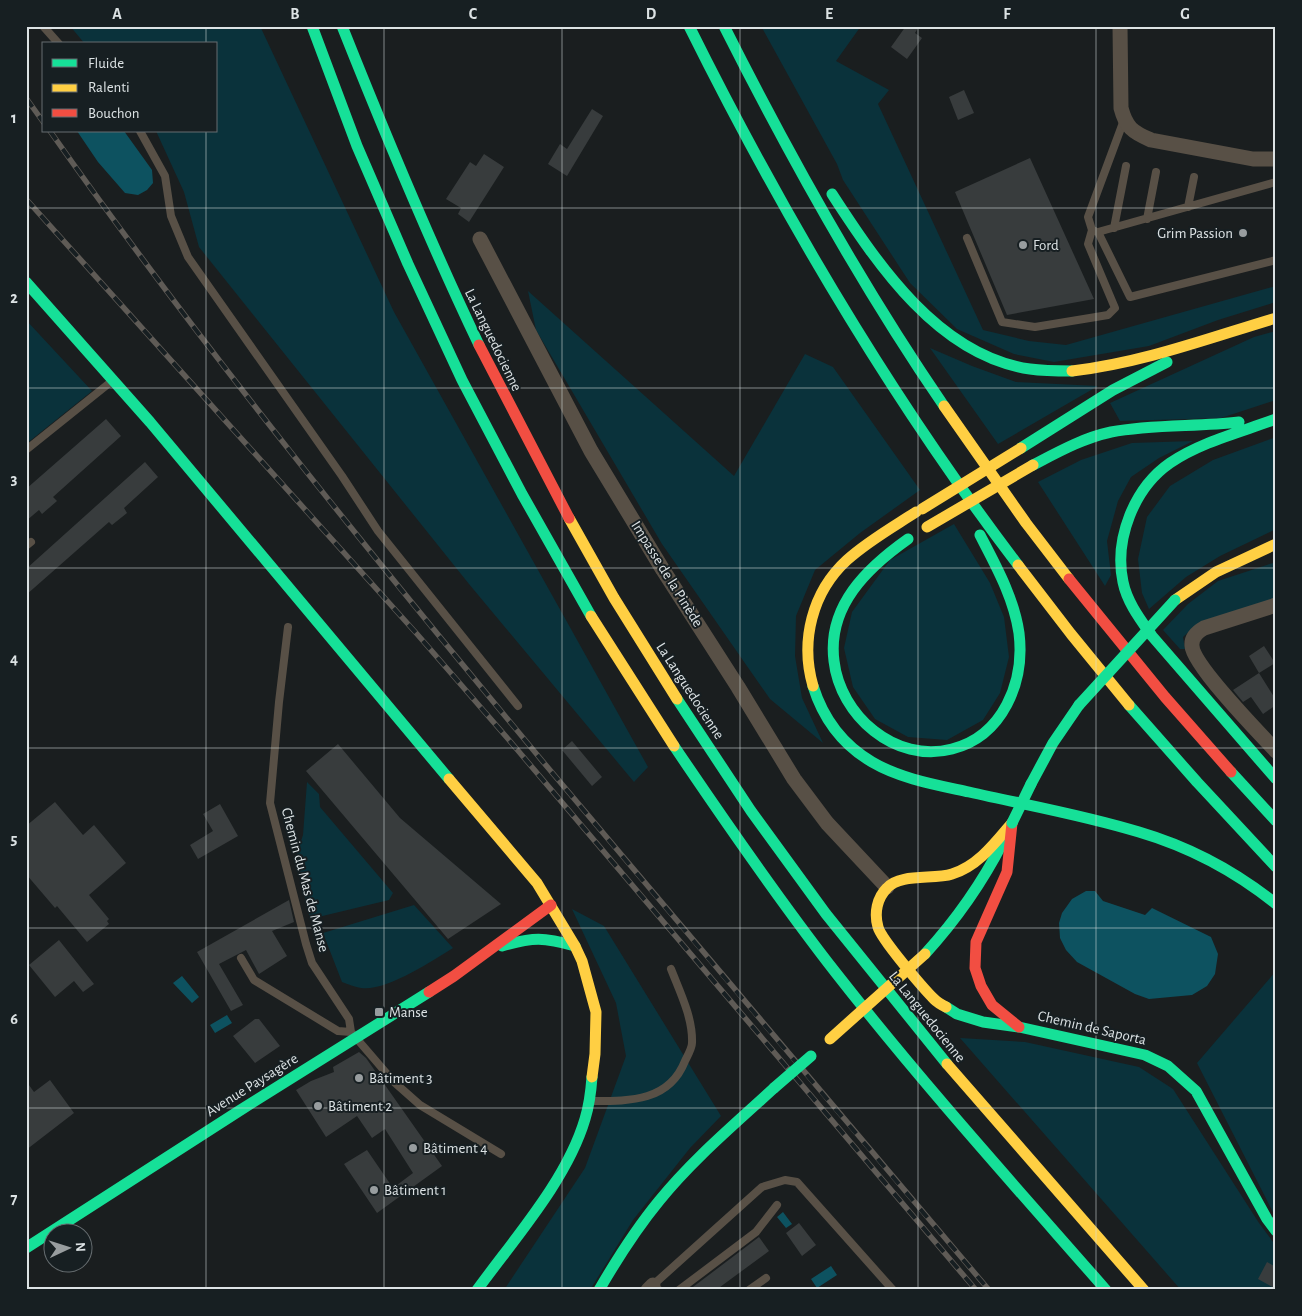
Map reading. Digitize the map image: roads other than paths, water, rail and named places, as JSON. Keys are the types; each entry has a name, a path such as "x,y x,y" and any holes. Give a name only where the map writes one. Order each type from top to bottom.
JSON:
{"main road":[{"path":"312,26 380,200 447,348 519,489 566,574 630,680 712,804 800,927 888,1039 1106,1290"},
{"name":"La Languedocienne","path":"342,26 388,145 421,223 484,359 587,551 672,691 788,862 878,980 959,1078 1144,1290"},
{"path":"689,26 735,119 797,231 864,343 941,458 991,529 1083,649 1166,748 1276,867"},
{"path":"724,26 789,125"},
{"path":"724,26 822,211 900,339 959,429 1042,544 1096,614 1211,750 1276,821"},
{"path":"825,181 872,253 893,282 914,305 946,333 970,348 1015,365 1044,370 1082,370 1141,358 1276,318"},
{"path":"26,282 113,380 537,883 582,961 596,1012 595,1054 586,1119 571,1154 548,1194 477,1290"},
{"path":"1222,334 1120,386 916,512 860,549 839,568 823,591 814,612 808,646 810,678 821,709 840,736 854,750 873,763 916,779 1111,825 1167,842 1224,868 1257,889 1276,904"},
{"path":"941,458 1001,578 1015,614 1020,648 1016,685 1007,705 995,723 973,742 956,749 937,752 915,750 894,744 876,734 852,710 837,680 833,656 836,623 845,601 854,586 876,562 927,527 1033,465 1094,437 1132,430 1217,426 1276,418"},
{"path":"1276,418 1228,436 1184,456 1160,472 1140,496 1126,522 1121,560 1123,582 1127,595 1158,644 1276,779"},
{"path":"599,1290 632,1239 668,1190 701,1155 925,954 946,932 974,895 987,874 1048,750 1060,730 1079,705 1134,643 1175,600 1216,572 1276,544"},
{"path":"1243,559 1276,551"},
{"path":"887,887 902,879 938,877 953,874 972,865 988,851 1012,823"},
{"path":"1012,823 1007,872 976,942 975,968 981,986 992,1005 1020,1027"},
{"name":"Chemin de Saporta","path":"887,887 876,907 878,928 891,947 935,1000 957,1014 982,1022 1020,1027 1145,1054 1168,1066 1196,1091 1267,1219 1276,1231"},
{"name":"Avenue Paysagère","path":"26,1248 354,1035 454,976 551,905"},
{"name":"Avenue Paysagère","path":"494,948 526,939 552,939 575,946"}],"street":[{"path":"1120,26 1121,108 1124,120 1138,135 1151,140 1253,159 1276,159"},
{"name":"Impasse de la Pinède","path":"480,239 591,451 794,779 827,823 887,887"},
{"path":"1276,605 1204,628 1196,633 1192,641 1194,656 1276,751"}],"lane":[{"path":"43,26 57,42"},
{"path":"1124,120 1088,217 1130,297 1276,260"},
{"path":"141,132 165,176 171,216 188,258 342,476 378,531 518,706"},
{"path":"1114,228 1126,166"},
{"path":"1148,219 1156,172"},
{"path":"1188,207 1194,177"},
{"path":"1095,231 1148,219 1276,182"},
{"path":"967,238 1002,322 1035,326 1108,315 1115,308 1088,244 1095,231"},
{"path":"26,450 113,380"},
{"name":"Chemin du Mas de Manse","path":"288,627 270,802 312,962 349,1019 354,1035"},
{"path":"241,958 254,980 338,1031 354,1035 394,1082 420,1105 500,1154"},
{"path":"589,1101 629,1100 656,1094 669,1085 682,1069 692,1044 685,1002 670,970"},
{"path":"653,1288 762,1187 785,1180 797,1182 893,1290"},
{"path":"679,1290 756,1232 777,1205"},
{"path":"749,1290 766,1278"}],"railway":[{"path":"26,98 42,120"},
{"path":"51,132 108,213 229,373 416,608 544,763 989,1290"},
{"path":"26,199 417,634 976,1290"}],"place":[{"name":"Grim Passion","path":"1243,233"},
{"name":"Ford","path":"1023,245"},
{"name":"Manse","path":"379,1012"},
{"name":"Bâtiment 3","path":"359,1078"},
{"name":"Bâtiment 2","path":"318,1106"},
{"name":"Bâtiment 4","path":"413,1148"},
{"name":"Bâtiment 1","path":"374,1190"}]}
